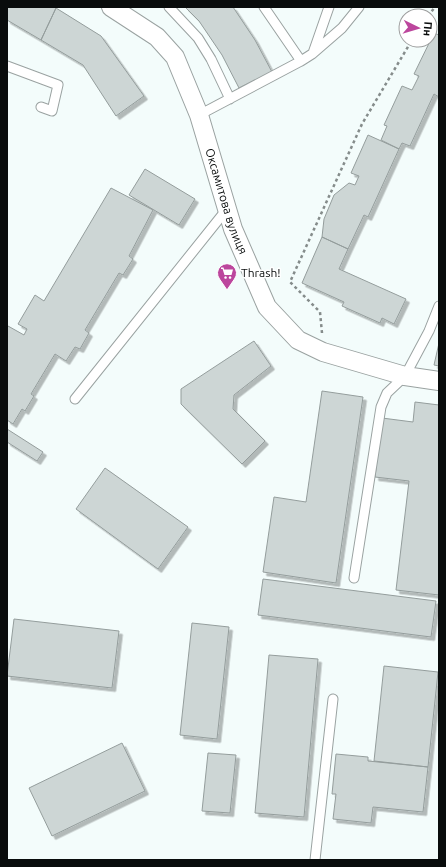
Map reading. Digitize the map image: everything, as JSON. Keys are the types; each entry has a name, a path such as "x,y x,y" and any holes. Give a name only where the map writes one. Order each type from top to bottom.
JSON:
{"street":[{"name":"Оксамитова вулиця","path":"112,7 157,37 175,57 199,114 233,229 267,307 298,340 323,352 405,376 439,381"}],"lane":[{"path":"169,7 198,38 211,59 230,99"},
{"path":"264,7 301,61"},
{"path":"312,54 329,7"},
{"path":"199,114 230,99 312,54 342,28 358,7"},
{"path":"7,66 58,85 52,111 42,107"},
{"path":"75,399 227,209"},
{"path":"354,578 381,407 387,394 405,376 429,331 439,306"},
{"path":"315,860 332,699"}],"path":[{"path":"323,352 320,312 290,282 320,212 362,124 407,48"}],"building":[{"path":"7,7 56,8 41,40 7,20"},
{"path":"185,7 233,7 255,40 272,72 239,88 222,55 199,21"},
{"path":"56,8 101,36 144,96 116,116 83,65 41,40"},
{"path":"439,35 439,97 434,94 410,146 402,143 399,149 381,140 387,126 384,125 402,86 412,90 419,76 414,74 427,48 438,48"},
{"path":"368,135 399,149 368,217 364,215 348,249 322,237 324,219 334,195 349,183 355,185 359,176 351,173"},
{"path":"145,169 195,199 179,225 129,195"},
{"path":"111,188 153,210 129,256 133,259 123,275 119,273 85,330 89,333 80,349 75,347 66,361 55,354 31,394 34,396 25,411 22,409 13,424 7,420 7,328 8,326 24,335 27,329 18,324 35,295 44,301"},
{"path":"322,237 348,249 339,269 406,299 394,324 382,318 380,323 342,306 344,302 302,283"},
{"path":"254,341 271,366 234,395 233,409 265,441 242,464 181,404 181,389"},
{"path":"439,343 439,366 434,365"},
{"path":"322,391 363,397 336,583 263,572 274,497 306,502"},
{"path":"415,402 439,405 439,595 396,590 409,481 375,477 382,418 413,422"},
{"path":"7,429 43,452 37,461 7,442"},
{"path":"105,468 188,527 158,569 76,509"},
{"path":"263,579 436,601 431,637 258,615"},
{"path":"14,619 119,631 112,688 7,676"},
{"path":"192,623 229,627 217,739 180,735"},
{"path":"269,655 318,659 304,817 255,813"},
{"path":"384,666 438,672 428,767 374,761"},
{"path":"122,743 145,791 52,836 29,788"},
{"path":"208,753 236,755 230,813 202,811"},
{"path":"336,754 368,757 368,761 428,767 423,812 373,807 371,823 333,819 336,794 332,794"}],"place":[{"name":"Thrash!","path":"227,290"}]}
